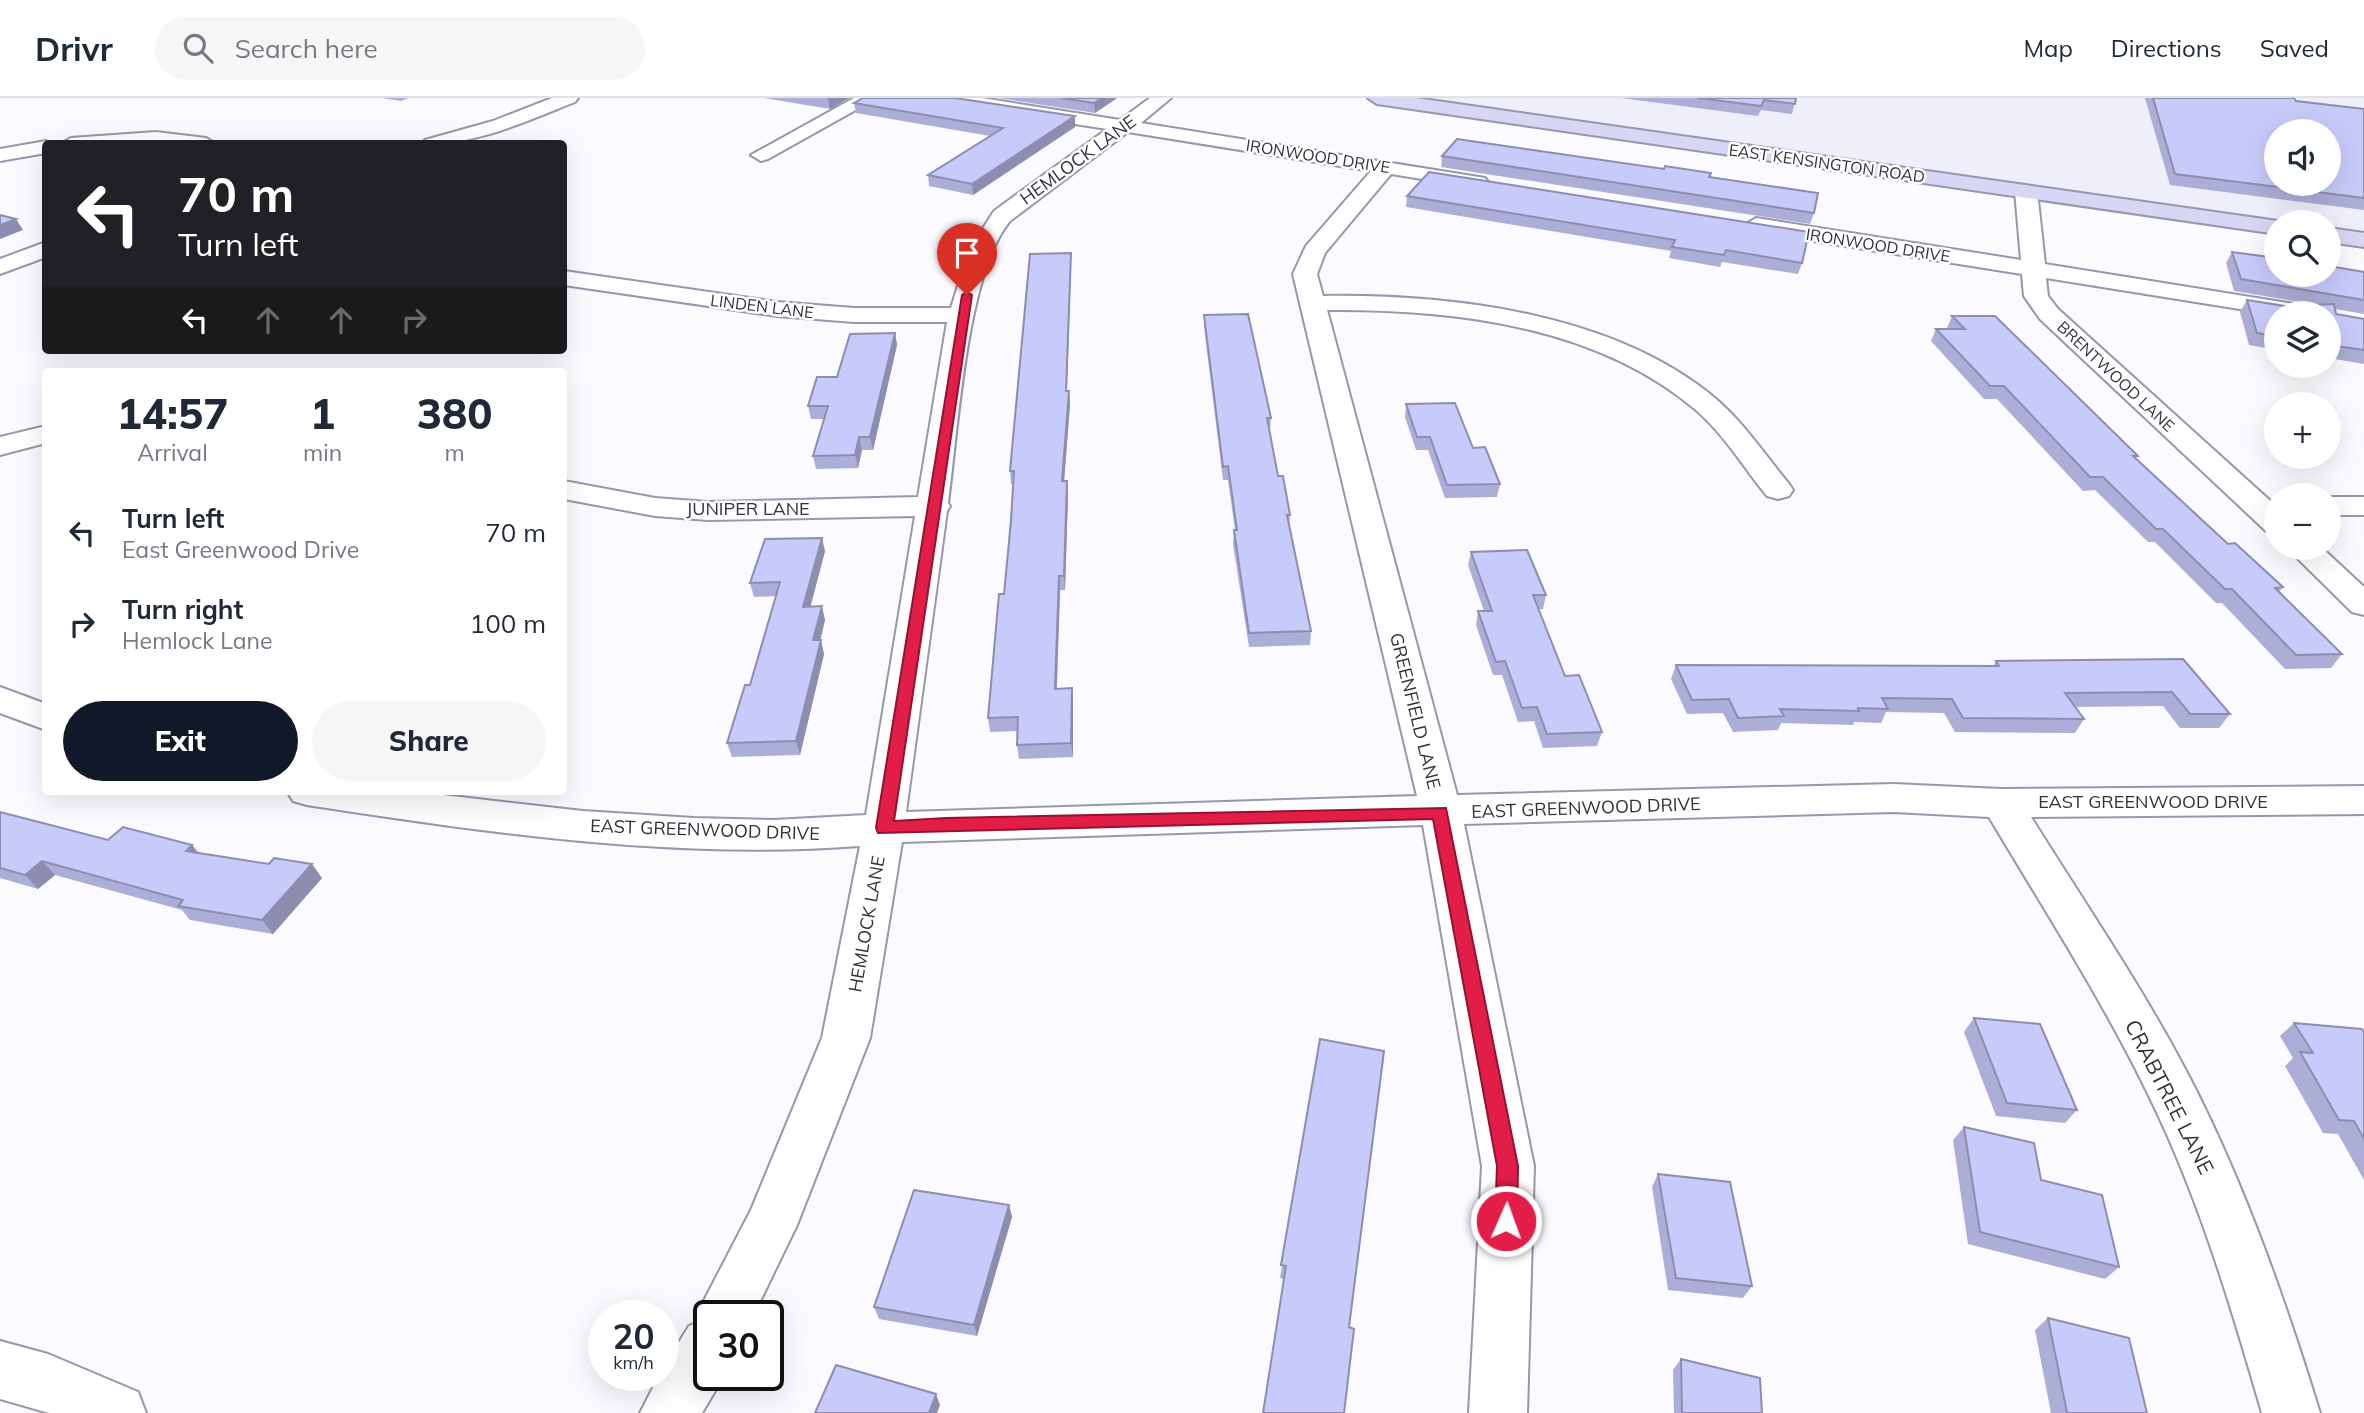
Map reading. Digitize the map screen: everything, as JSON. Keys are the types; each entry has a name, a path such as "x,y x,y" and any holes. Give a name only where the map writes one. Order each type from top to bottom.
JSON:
{"main road":[{"name":"EAST KENSINGTON ROAD","path":"1377,98 2264,225"},
{"path":"2341,237 2364,240"}],"street":[{"path":"446,140 500,125 569,98"},
{"path":"761,155 868,98"},
{"name":"IRONWOOD DRIVE","path":"947,98 1497,185"},
{"name":"HEMLOCK LANE","path":"732,1300 771,1225 846,1038 884,828 935,506 961,315 978,254 992,226 1002,216 1163,98"},
{"path":"128,140 173,140"},
{"path":"0,155 42,148"},
{"name":"GREENFIELD LANE","path":"1386,167 1314,250 1305,274 1441,812 1508,1166 1498,1413"},
{"name":"BRENTWOOD LANE","path":"2026,191 2036,296 2049,314 2264,506"},
{"name":"IRONWOOD DRIVE","path":"1731,222 2264,306"},
{"path":"0,267 42,251"},
{"name":"LINDEN LANE","path":"567,278 777,309 855,315 961,315"},
{"path":"1314,303 1386,302 1459,309 1540,327 1613,351 1650,368 1704,403 1778,490"},
{"path":"0,446 42,435"},
{"name":"JUNIPER LANE","path":"567,491 654,507 708,511 935,506"},
{"path":"2341,506 2364,506"},
{"path":"2316,560 2364,605"},
{"path":"0,699 42,716"},
{"name":"EAST GREENWOOD DRIVE","path":"335,795 514,821 626,830 804,835 946,824 1894,798 2001,803 2364,800"},
{"name":"CRABTREE LANE","path":"2001,803 2151,1053 2178,1106 2249,1278 2291,1413"},
{"path":"0,1370 48,1383 117,1413"},
{"path":"669,1413 693,1373"}],"shaded area":[{"path":"1396,98 2364,98 2364,234 2341,231 2341,210 2264,210 2264,220"}],"building":[{"path":"863,98 955,98 1075,116 972,184 928,175 1003,128 854,103"},
{"path":"1061,98 1102,98 1094,103"},
{"path":"1698,98 1796,98 1795,104 1764,100 1761,106"},
{"path":"2153,98 2294,98 2296,101 2364,109 2364,198 2341,195 2341,119 2264,119 2264,185 2175,174"},
{"path":"1457,139 1664,169 1665,166 1711,173 1709,177 1818,193 1814,213 1442,156"},
{"path":"1429,172 1809,232 1802,263 1726,250 1724,255 1672,247 1675,240 1407,196"},
{"path":"0,215 16,219 0,225"},
{"path":"2232,252 2264,256 2264,283 2241,279"},
{"path":"1071,253 1066,391 1069,391 1062,481 1067,481 1064,576 1059,576 1055,689 1072,688 1071,743 1017,745 1018,717 988,718 999,594 1004,594 1011,521 1014,471 1010,471 1030,254"},
{"path":"2341,268 2364,272 2364,300 2288,287 2341,287"},
{"path":"2247,300 2264,303 2264,334 2257,333"},
{"path":"1248,314 1271,418 1267,418 1278,476 1283,476 1290,515 1287,515 1311,631 1249,633 1228,466 1223,467 1204,315"},
{"path":"2341,315 2364,319 2364,350 2341,347"},
{"path":"1952,316 1995,316 2138,456 2133,456 2228,544 2235,543 2283,587 2275,588 2342,654 2296,655 2232,589 2225,589 2163,529 2156,529 2103,477 2090,477 2004,386 1990,386 1936,329 1965,329"},
{"path":"895,333 870,437 859,437 855,455 813,456 828,406 808,406 817,377 837,377 850,334"},
{"path":"1455,403 1473,448 1485,447 1500,484 1447,485 1430,437 1417,437 1406,404"},
{"path":"822,538 803,607 822,606 813,640 821,640 796,741 727,743 745,685 750,685 780,582 750,583 765,539"},
{"path":"1527,550 1546,595 1533,595 1565,676 1579,675 1602,732 1547,734 1537,707 1522,708 1505,661 1496,662 1478,611 1492,611 1471,552"},
{"path":"2183,659 2230,714 2190,714 2172,692 2065,693 2084,719 1963,718 1952,699 1882,698 1888,709 1780,709 1784,716 1738,718 1729,699 1692,700 1676,665 1999,666 1996,661"},
{"path":"0,812 108,840 123,827 192,845 186,851 269,864 274,858 312,864 262,920 178,906 183,900 42,861 25,875 0,868"},
{"path":"1974,1018 2040,1024 2077,1110 2007,1103"},
{"path":"2294,1023 2362,1029 2364,1032 2364,1139 2354,1121 2339,1120 2300,1052 2313,1053"},
{"path":"1320,1039 1384,1051 1349,1327 1354,1329 1344,1413 1263,1413 1286,1266 1281,1265"},
{"path":"1964,1127 2034,1143 2041,1180 2102,1195 2119,1267 1980,1232"},
{"path":"1658,1174 1730,1182 1752,1286 1676,1278"},
{"path":"914,1190 1009,1205 974,1325 874,1307"},
{"path":"2048,1318 2129,1338 2147,1413 2067,1413"},
{"path":"1681,1359 1760,1378 1762,1413 1682,1413"},
{"path":"836,1365 936,1394 929,1413 815,1413"}],"route":[{"path":"967,295 961,315 935,506 884,828 946,824 1441,812 1508,1166 1506,1221"}]}
